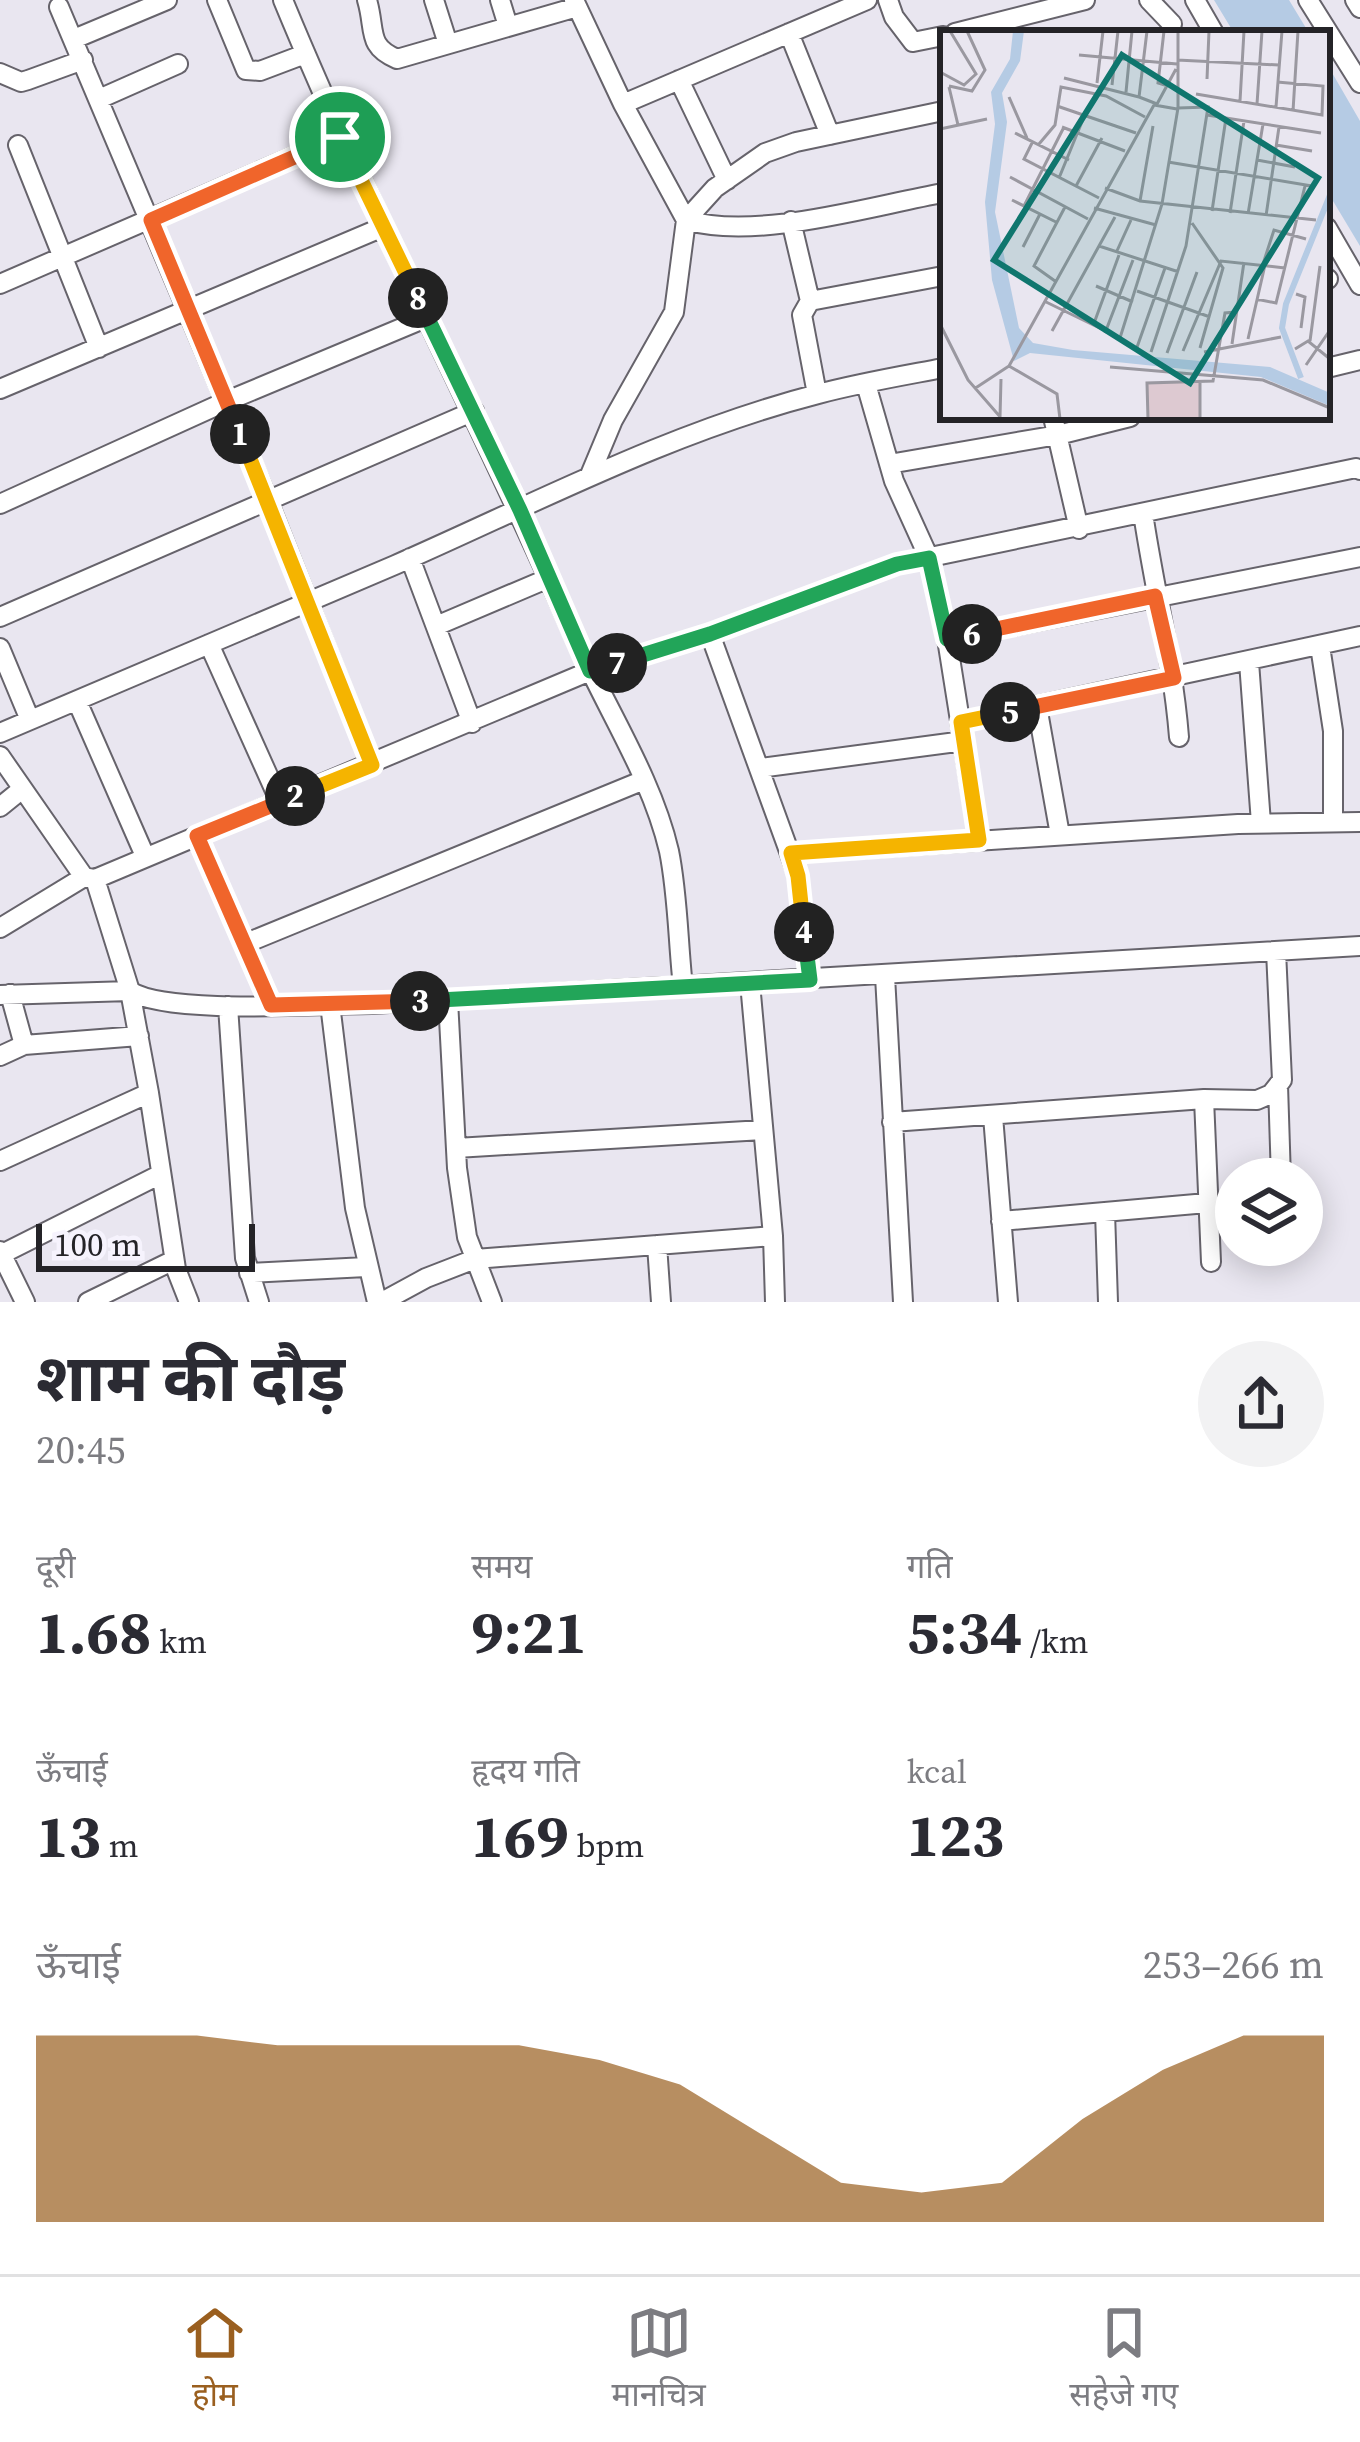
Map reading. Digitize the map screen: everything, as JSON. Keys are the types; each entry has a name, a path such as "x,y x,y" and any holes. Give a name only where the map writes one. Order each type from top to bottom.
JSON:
{"street":[{"path":"74,39 167,0"},
{"path":"217,0 246,70 260,71 305,54"},
{"path":"283,0 340,137 474,411 644,780 669,851 682,987"},
{"path":"367,0 374,43 381,53 398,58 575,3 622,104 686,220 674,312 613,420 590,475"},
{"path":"434,0 448,44"},
{"path":"500,0 508,26"},
{"path":"622,104 866,0"},
{"path":"888,0 901,29 913,42 940,37"},
{"path":"967,30 1085,0"},
{"path":"1149,0 1172,24"},
{"path":"1195,0 1212,30"},
{"path":"1308,0 1327,30"},
{"path":"1354,0 1360,8"},
{"path":"59,7 268,501 372,765"},
{"path":"789,33 830,135"},
{"path":"1330,35 1360,83"},
{"path":"0,74 21,82 82,60"},
{"path":"99,99 178,64"},
{"path":"679,80 727,180"},
{"path":"686,220 727,180 765,153 940,112"},
{"path":"0,284 340,137"},
{"path":"18,145 99,348"},
{"path":"686,220 729,226 791,221 940,194"},
{"path":"791,221 810,302 802,315 817,394"},
{"path":"0,389 383,227"},
{"path":"1330,233 1360,285"},
{"path":"810,302 940,277"},
{"path":"0,503 428,317"},
{"path":"1330,367 1360,360"},
{"path":"0,734 520,510 590,475 817,394 940,369"},
{"path":"866,384 889,464 929,558 979,840"},
{"path":"0,616 474,411"},
{"path":"889,464 1055,426 1105,420"},
{"path":"1055,426 1079,529"},
{"path":"0,928 90,878 590,671 710,634 897,564 1358,469"},
{"path":"1143,513 1174,678 1179,737"},
{"path":"947,639 1360,557"},
{"path":"410,558 472,723"},
{"path":"436,626 549,578"},
{"path":"710,634 798,876 810,980"},
{"path":"760,768 962,731 1037,706 1360,636"},
{"path":"209,644 280,802"},
{"path":"1320,646 1333,731 1333,821"},
{"path":"0,647 30,720"},
{"path":"1249,662 1262,823"},
{"path":"77,700 145,856"},
{"path":"1037,706 1060,835"},
{"path":"0,756 90,878 130,992 174,1260 189,1302"},
{"path":"244,944 644,780"},
{"path":"0,807 21,790"},
{"path":"791,853 1262,823 1360,822"},
{"path":"197,836 271,1005"},
{"path":"24,1045 5,994 130,992 145,1000 228,1006 448,1000 1360,946"},
{"path":"892,1122 1204,1099 1257,1100 1271,1094 1282,1080 1276,951"},
{"path":"885,976 903,1302"},
{"path":"750,983 775,1302"},
{"path":"448,1000 456,1148 467,1237 492,1302"},
{"path":"330,1004 355,1208 366,1267 379,1302 475,1259 772,1236"},
{"path":"228,1006 244,1258 259,1302"},
{"path":"0,1056 24,1045 139,1036"},
{"path":"1278,1085 1280,1158"},
{"path":"0,1161 149,1093"},
{"path":"1204,1099 1210,1262"},
{"path":"993,1116 1008,1302"},
{"path":"456,1148 763,1130"},
{"path":"25,1302 0,1254 161,1174"},
{"path":"1001,1221 1208,1202"},
{"path":"1105,1212 1108,1302"},
{"path":"657,1245 661,1302"},
{"path":"88,1302 174,1260"},
{"path":"249,1273 366,1267"}],"water":[{"path":"1214,0 1289,0 1307,30 1232,30"},
{"path":"1330,69 1360,121 1360,246 1330,196"}],"route":[{"path":"340,137 520,510 590,671 710,634 897,564 929,558 947,639 1155,596 1174,678 961,722 979,840 791,853 810,980 372,1004 271,1005 197,836 372,765 151,220 340,137"}]}
